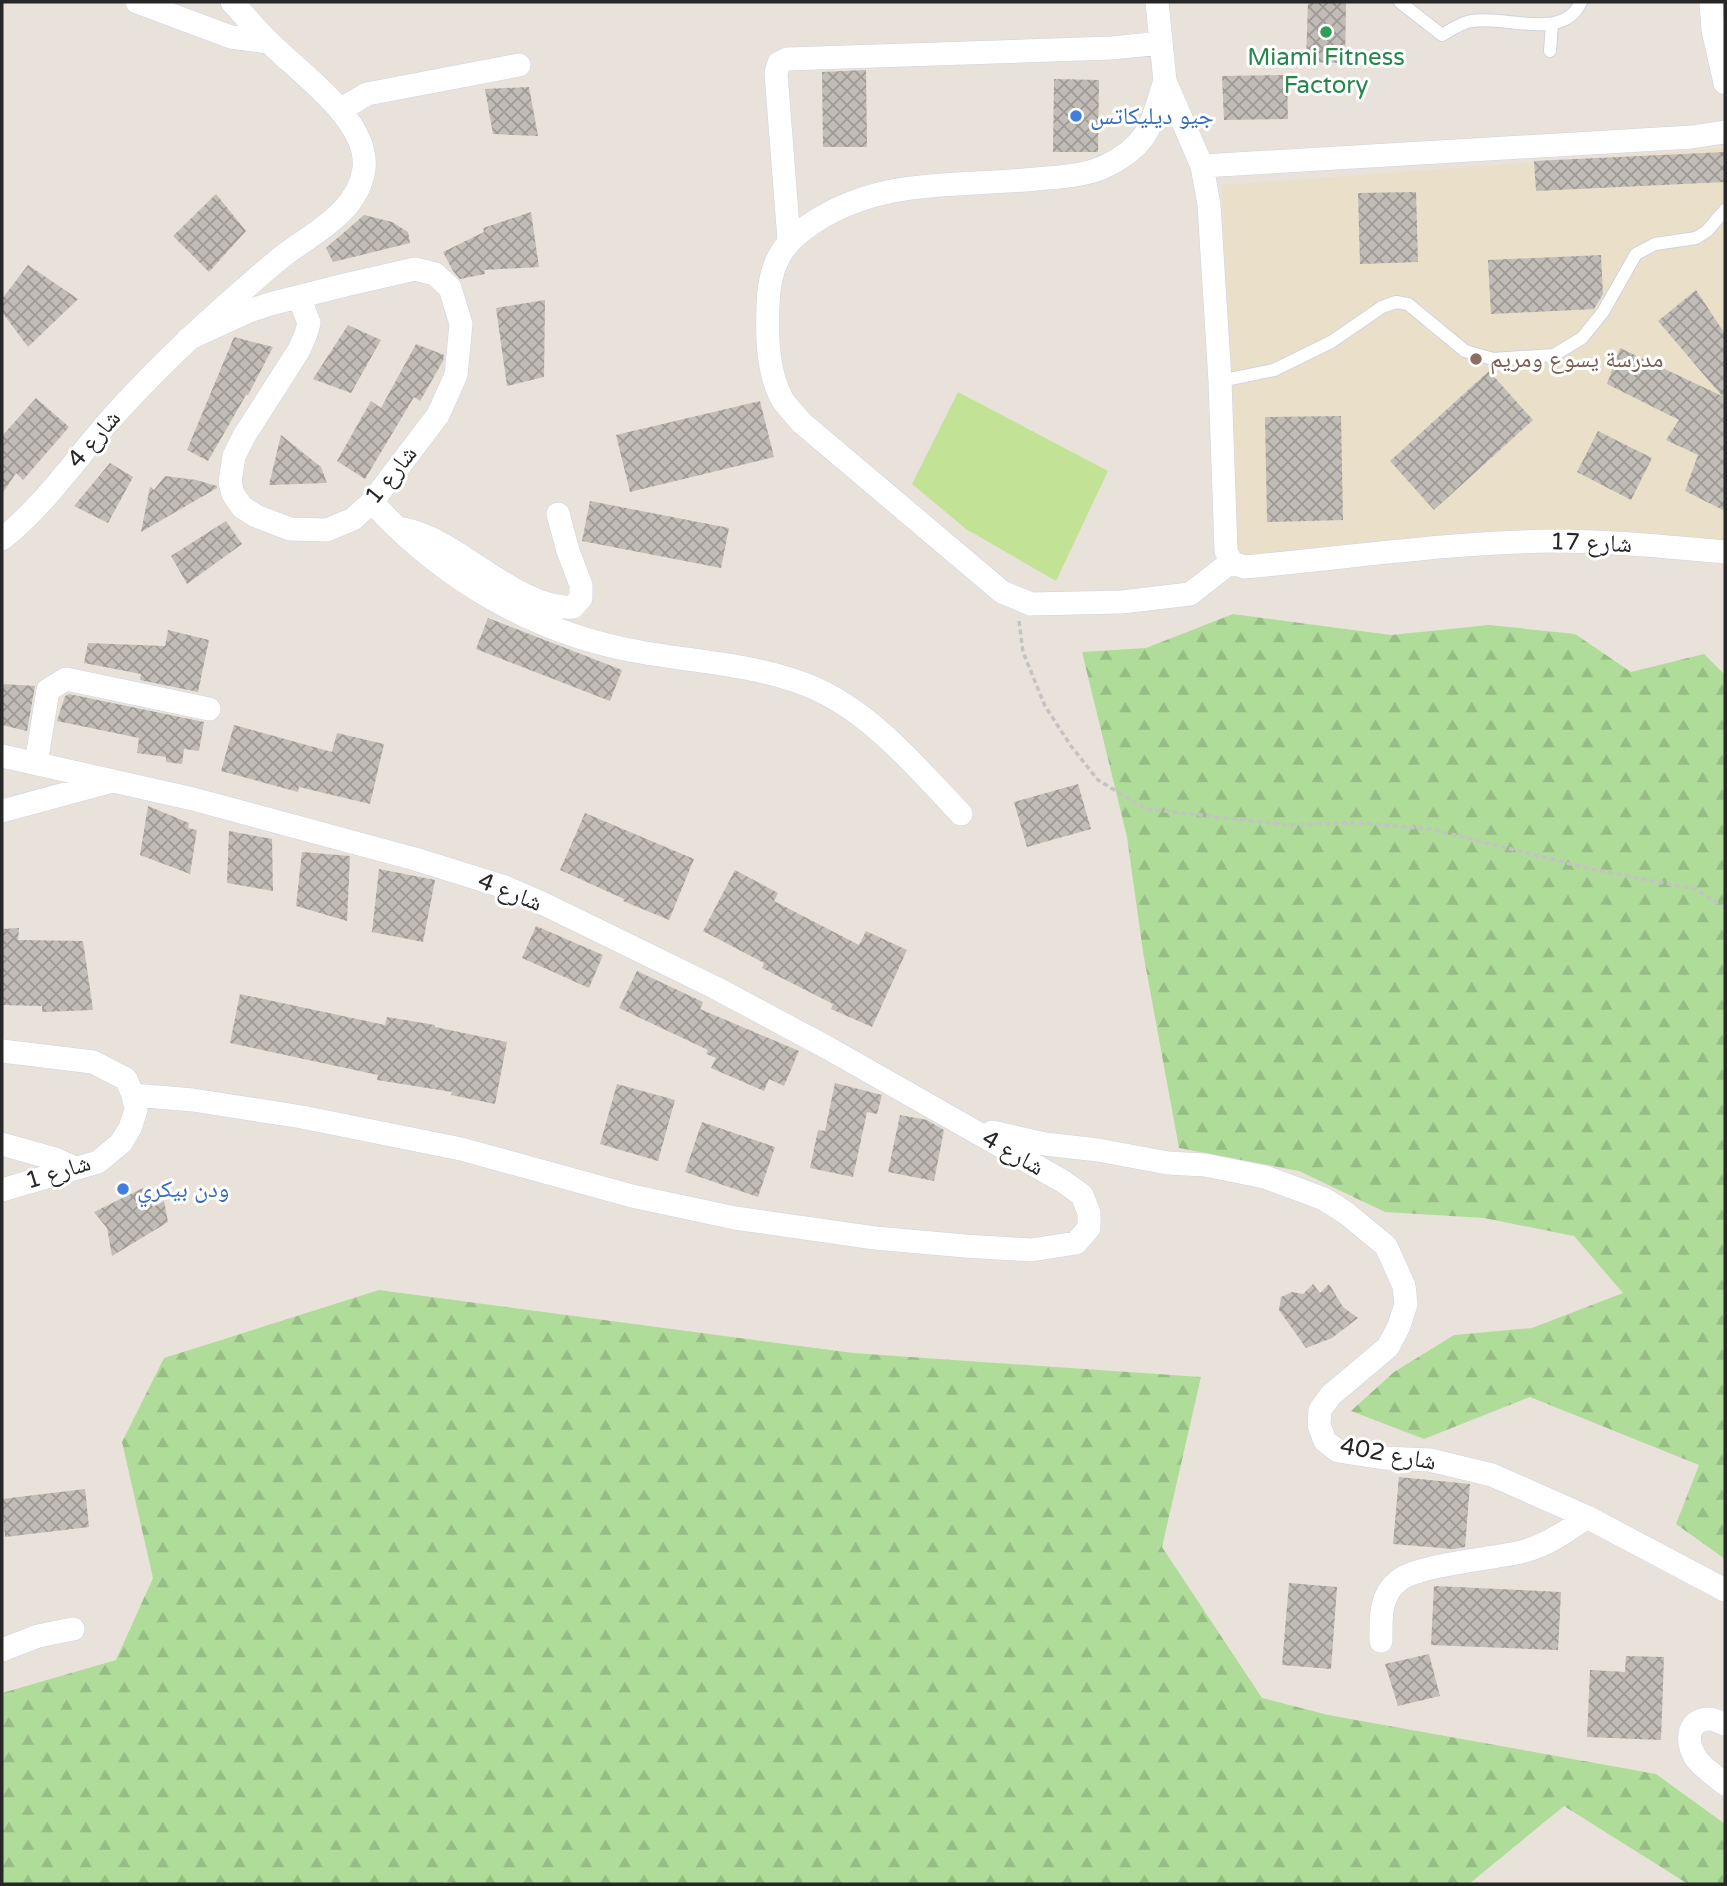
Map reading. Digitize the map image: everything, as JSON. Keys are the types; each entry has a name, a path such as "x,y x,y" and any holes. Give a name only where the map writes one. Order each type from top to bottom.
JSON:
{"street":[{"path":"137,2 231,37 268,41"},
{"path":"188,338 285,255 336,219 354,195 364,169 356,134 340,110 268,41 232,2"},
{"path":"1157,2 1166,81 1202,166 1209,205 1220,381 1226,551 1231,562 1190,594 1122,602 1031,604 1002,592 836,453 802,423 782,399 771,368 767,331 768,280 789,240 828,212 858,198 918,185 1062,177 1106,167 1134,150 1147,135 1166,81"},
{"path":"1710,2 1713,30 1725,83"},
{"path":"789,240 776,73 779,63 787,59 1112,48 1161,43"},
{"path":"340,110 367,94 519,65"},
{"path":"1202,166 1692,137 1725,132"},
{"name":"شارع 1","path":"188,338 249,311 299,297 415,270 435,274 450,288 461,324 456,376 438,415 372,502 353,519 327,530 290,529 270,523 242,506 233,494 230,482 234,456 244,436 299,350 306,334 309,323 299,297"},
{"name":"شارع 4","path":"2,539 188,338"},
{"path":"372,502 395,528 445,569 545,626 616,647 739,667 808,685 866,721 898,747 961,814"},
{"path":"395,528 432,538 534,599 560,608 573,607 581,598 581,585 558,514"},
{"name":"شارع 17","path":"1231,562 1244,567 1552,541 1601,541 1725,552"},
{"path":"36,764 48,690 66,679 209,709"},
{"name":"شارع 4","path":"2,756 206,802 415,859 505,887 716,988 966,1126 1082,1195 1090,1221 1079,1241 1073,1245 1031,1250 875,1238 735,1218 622,1194 461,1149 288,1115 192,1100 134,1095"},
{"path":"2,811 113,781"},
{"path":"2,1051 93,1062 126,1079 134,1095"},
{"name":"شارع 1","path":"2,1189 65,1164 97,1162 121,1143 130,1128 136,1110 134,1095"},
{"name":"شارع 402","path":"966,1126 1045,1144 1098,1150 1168,1163 1205,1165 1265,1177 1324,1199 1387,1246 1404,1286 1406,1304 1388,1347 1331,1395 1320,1410 1318,1425 1325,1441 1338,1451 1384,1458 1430,1460 1492,1475 1587,1517 1725,1590"},
{"path":"2,1144 65,1164"},
{"path":"2,1174 65,1164"},
{"path":"1381,1641 1382,1603 1399,1580 1421,1570 1525,1550 1549,1542 1587,1517"},
{"path":"2,1650 38,1636 74,1629"},
{"path":"1725,1724 1711,1718 1701,1721 1692,1728 1688,1739 1690,1749 1699,1762 1725,1784"}],"lane":[{"path":"1400,2 1442,35 1470,21 1552,25 1576,13 1581,2"},
{"path":"1550,51 1552,25"},
{"path":"1220,381 1274,370 1331,342 1382,307 1396,302 1408,304 1465,351 1493,359 1554,355 1582,338 1596,321 1636,254 1656,244 1696,239 1707,232 1725,210"}],"path":[{"path":"1016,598 1023,652 1045,706 1071,746 1098,780 1146,809 1290,825 1356,823 1431,829 1591,869 1695,889 1725,908"}],"shaded area":[{"name":"مدرسة يسوع ومريم","path":"1725,148 1725,540 1233,558 1222,185"}],"green space":[{"path":"958,392 1108,471 1056,581 966,529 912,484"},
{"path":"1233,614 1391,635 1489,625 1575,634 1631,672 1704,654 1725,675 1725,1559 1676,1524 1699,1465 1530,1397 1424,1439 1351,1411 1394,1372 1454,1335 1532,1328 1623,1293 1574,1236 1484,1218 1385,1212 1299,1171 1179,1148 1143,952 1127,837 1082,652 1146,648"},
{"path":"379,1290 853,1353 1201,1377 1162,1547 1262,1698 1328,1715 1656,1774 1725,1824 1725,1884 1688,1884 1564,1806 1469,1884 2,1884 2,1693 116,1660 153,1578 122,1442 164,1358"}],"building":[{"name":"Miami Fitness Factory","path":"1308,2 1346,2 1345,63 1306,62"},
{"path":"866,70 867,147 823,147 822,72"},
{"path":"1287,75 1288,119 1224,120 1222,76"},
{"name":"جيو ديليكاتس","path":"1054,79 1099,80 1098,152 1053,152"},
{"path":"529,87 538,136 493,134 485,89"},
{"path":"1725,152 1725,182 1536,191 1534,161"},
{"path":"1416,192 1418,262 1360,264 1358,193"},
{"path":"216,194 246,231 209,272 173,236"},
{"path":"531,212 539,267 484,270 485,274 460,279 453,271 443,252 484,232 483,228"},
{"path":"364,215 392,222 408,232 410,243 333,262 326,248"},
{"path":"1601,255 1603,294 1594,309 1491,314 1488,260"},
{"path":"28,265 78,299 28,347 2,312 2,299"},
{"path":"1696,290 1725,334 1725,511 1685,491 1698,455 1666,440 1679,420 1607,384 1620,348 1722,396 1658,321"},
{"path":"545,300 544,377 507,386 496,308"},
{"path":"348,325 381,340 351,393 313,379"},
{"path":"234,337 273,347 208,461 187,450"},
{"path":"416,344 444,355 443,361 420,401 414,397 365,479 337,461 371,401 381,408"},
{"path":"1489,371 1533,420 1434,510 1390,461"},
{"path":"36,398 69,427 23,480 16,473 2,494 2,436"},
{"path":"760,401 774,457 630,492 616,435"},
{"path":"1341,416 1343,520 1267,522 1265,417"},
{"path":"1598,431 1652,458 1631,500 1577,472"},
{"path":"281,435 321,467 327,483 269,485"},
{"path":"110,463 133,477 108,523 74,506"},
{"path":"165,476 196,480 217,488 141,532 150,487 154,490"},
{"path":"590,501 729,528 721,568 582,541"},
{"path":"226,521 242,544 187,584 171,556"},
{"path":"488,618 622,670 610,701 476,649"},
{"path":"168,630 209,640 198,692 140,680 141,674 84,663 88,643 165,646"},
{"path":"2,684 35,686 27,731 2,725"},
{"path":"69,694 204,722 199,751 184,749 182,764 166,762 166,757 137,753 139,738 57,721 65,696"},
{"path":"234,725 332,752 337,733 384,744 370,804 299,787 298,792 221,771"},
{"path":"1078,784 1091,829 1027,847 1014,802"},
{"path":"148,806 189,823 188,828 197,830 190,874 140,855"},
{"path":"585,813 694,859 669,920 560,870"},
{"path":"229,831 272,839 273,891 227,883"},
{"path":"302,852 350,856 347,921 296,906"},
{"path":"379,869 435,880 423,942 372,932"},
{"path":"735,870 778,893 774,901 859,945 866,931 907,950 872,1027 831,1009 833,1004 762,968 764,963 703,931"},
{"path":"536,926 603,955 589,988 522,958"},
{"path":"19,928 18,940 83,941 93,1010 42,1012 42,1006 2,1005 2,929"},
{"path":"637,971 703,1002 700,1009 799,1051 784,1086 769,1079 764,1091 711,1068 716,1058 706,1054 708,1050 619,1008"},
{"path":"240,994 385,1025 387,1017 507,1042 495,1104 451,1095 452,1092 377,1080 378,1075 230,1043"},
{"path":"835,1083 882,1095 877,1114 867,1112 853,1177 810,1168 818,1130 825,1131"},
{"path":"617,1084 675,1100 658,1161 600,1144"},
{"path":"900,1115 927,1120 944,1130 934,1181 888,1172"},
{"path":"702,1122 775,1147 758,1197 685,1172"},
{"path":"143,1188 153,1207 164,1201 168,1222 112,1256 107,1228 94,1212"},
{"path":"1313,1284 1320,1293 1329,1284 1343,1307 1358,1318 1332,1338 1306,1348 1279,1310 1281,1297 1292,1292 1303,1294"},
{"path":"1399,1477 1470,1484 1465,1547 1454,1549 1393,1544"},
{"path":"85,1489 89,1527 5,1537 2,1499"},
{"path":"1289,1583 1337,1587 1331,1669 1282,1665"},
{"path":"1434,1586 1561,1592 1558,1650 1431,1645"},
{"path":"1429,1654 1440,1696 1398,1706 1385,1664"},
{"path":"1626,1656 1664,1657 1661,1740 1587,1737 1590,1670 1625,1672"}],"place":[{"name":"Miami Fitness Factory","path":"1326,32"},
{"name":"جيو ديليكاتس","path":"1076,116"},
{"name":"مدرسة يسوع ومريم","path":"1476,359"},
{"name":"ودن بيكري","path":"123,1189"}]}
